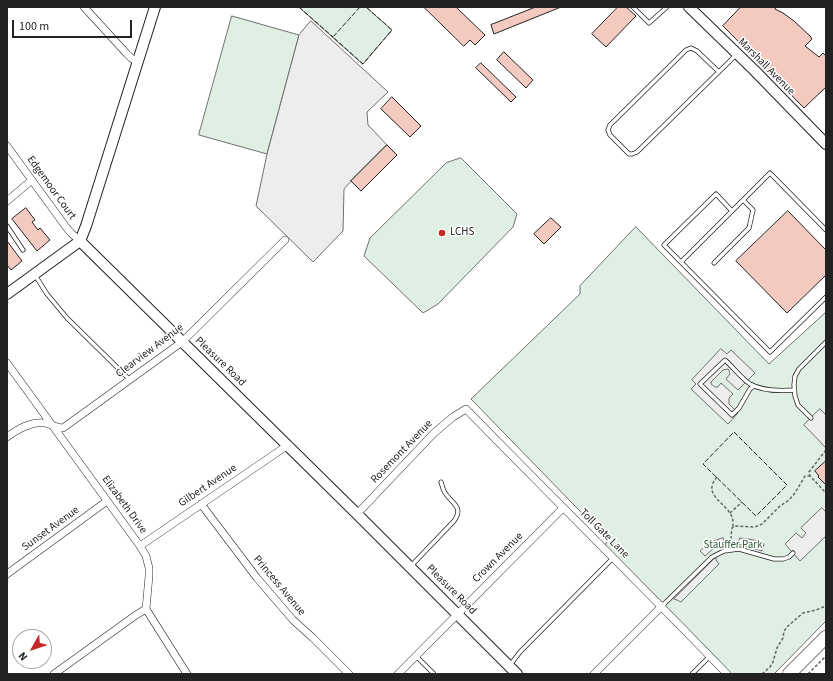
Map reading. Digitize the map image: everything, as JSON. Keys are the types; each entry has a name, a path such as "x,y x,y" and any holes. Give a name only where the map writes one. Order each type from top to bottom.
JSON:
{"highway":[{"path":"789,674 826,637"}],"street":[{"path":"84,7 127,54 138,62"},
{"path":"7,294 80,241 155,7"},
{"name":"Marshall Avenue","path":"689,7 826,144"},
{"name":"Edgemoor Court","path":"7,146 66,227 80,241"},
{"path":"7,201 32,180"},
{"name":"Clearview Avenue","path":"7,437 31,424 37,423 45,423 57,428 63,428 182,342 285,240"},
{"name":"Pleasure Road","path":"80,241 358,514 517,674"},
{"name":"Elizabeth Drive","path":"7,363 146,556 150,576 146,609"},
{"name":"Toll Gate Lane","path":"466,409 662,606 727,674"},
{"name":"Rosemont Avenue","path":"358,514 434,432 453,416 466,409"},
{"name":"Gilbert Avenue","path":"140,546 288,445"},
{"name":"Sunset Avenue","path":"7,574 107,501"},
{"name":"Princess Avenue","path":"201,504 257,578 293,620 349,674"},
{"name":"Crown Avenue","path":"398,674 563,508"},
{"path":"594,674 662,606"},
{"path":"54,674 146,609 187,674"}],"lane":[{"path":"633,7 649,22 667,7"},
{"path":"719,72 697,51 691,48 686,50 610,125 608,130 610,135 629,154 637,152 719,72 737,54"},
{"path":"681,262 770,173 826,230"},
{"path":"732,211 716,194 664,245 770,352 826,297"},
{"path":"714,263 749,228 753,210 744,200"},
{"path":"822,226 826,222"},
{"path":"7,226 24,250"},
{"path":"35,274 47,294 67,318 130,380"},
{"path":"811,418 798,405 794,390 795,376 799,369 826,342"},
{"path":"754,386 750,389 732,415 700,384 725,360 754,386 775,391 794,390"},
{"path":"410,567 454,521 458,514 456,504 444,492 441,482"},
{"path":"662,606 712,557 724,551 739,549 774,559 783,559 789,557 793,553"},
{"path":"509,666 613,558"},
{"path":"416,656 434,674"},
{"path":"692,674 710,656"}],"path":[{"path":"826,450 809,472 810,476 826,493"},
{"path":"814,465 817,469"},
{"path":"733,527 755,527 762,524 780,506 789,500 805,476 810,476"},
{"path":"716,477 712,485 713,493 732,518 732,550"},
{"path":"730,514 742,502"},
{"path":"762,674 770,667 777,648 783,638 784,631 788,626 803,613 826,606"},
{"path":"808,674 826,656"}],"green space":[{"path":"299,7 366,7 392,30 363,64"},
{"path":"232,16 299,35 267,154 199,135"},
{"name":"LCHS","path":"461,158 517,214 513,227 438,304 423,313 364,256 370,238 446,163"},
{"name":"Stauffer Park","path":"636,227 769,364 826,312 826,621 774,674 727,674 603,548 608,540 471,399 580,294 580,286"}],"shaded area":[{"path":"311,21 388,92 367,112 368,125 387,145 344,189 343,231 313,262 256,206 267,154 299,35"},
{"path":"721,349 727,354 731,350 755,373 738,390 726,379 730,374 728,369 723,370 711,382 711,384 715,387 718,387 721,383 733,394 729,398 729,404 738,413 728,424 691,389 696,384 692,380"},
{"path":"820,409 826,415 826,448 804,425"},
{"path":"822,508 826,512 826,536 800,561 785,544 796,533 802,538 806,533 801,528"},
{"path":"723,538 725,546 713,549 705,556 700,551 709,543"},
{"path":"740,538 754,540 764,544 762,551 738,544"},
{"path":"716,557 719,564 681,602 674,599"}],"building":[{"path":"424,7 456,7 485,35 475,45 470,40 464,46"},
{"path":"536,7 561,7 494,34 491,25"},
{"path":"618,7 626,7 636,16 606,47 592,34"},
{"path":"741,7 776,7 775,9 794,21 810,36 812,39 805,46 819,57 823,53 826,56 826,87 804,108 723,26"},
{"path":"504,52 533,80 526,88 497,60"},
{"path":"481,63 516,97 511,102 476,68"},
{"path":"392,97 421,126 410,137 381,109"},
{"path":"387,145 397,155 361,191 351,181"},
{"path":"26,208 35,220 32,222 38,230 40,228 50,240 37,251 12,219"},
{"path":"788,211 826,250 826,275 787,313 736,261"},
{"path":"551,218 561,227 544,244 534,234"},
{"path":"7,241 22,261 11,270 7,265"},
{"path":"826,461 826,485 818,477 819,476 815,471"}],"fence":[{"path":"299,7 333,37"},
{"path":"360,7 333,37 363,64 392,30 366,7"},
{"path":"734,432 787,485 756,516 703,464 734,432"}],"place":[{"name":"LCHS","path":"442,233"}]}
